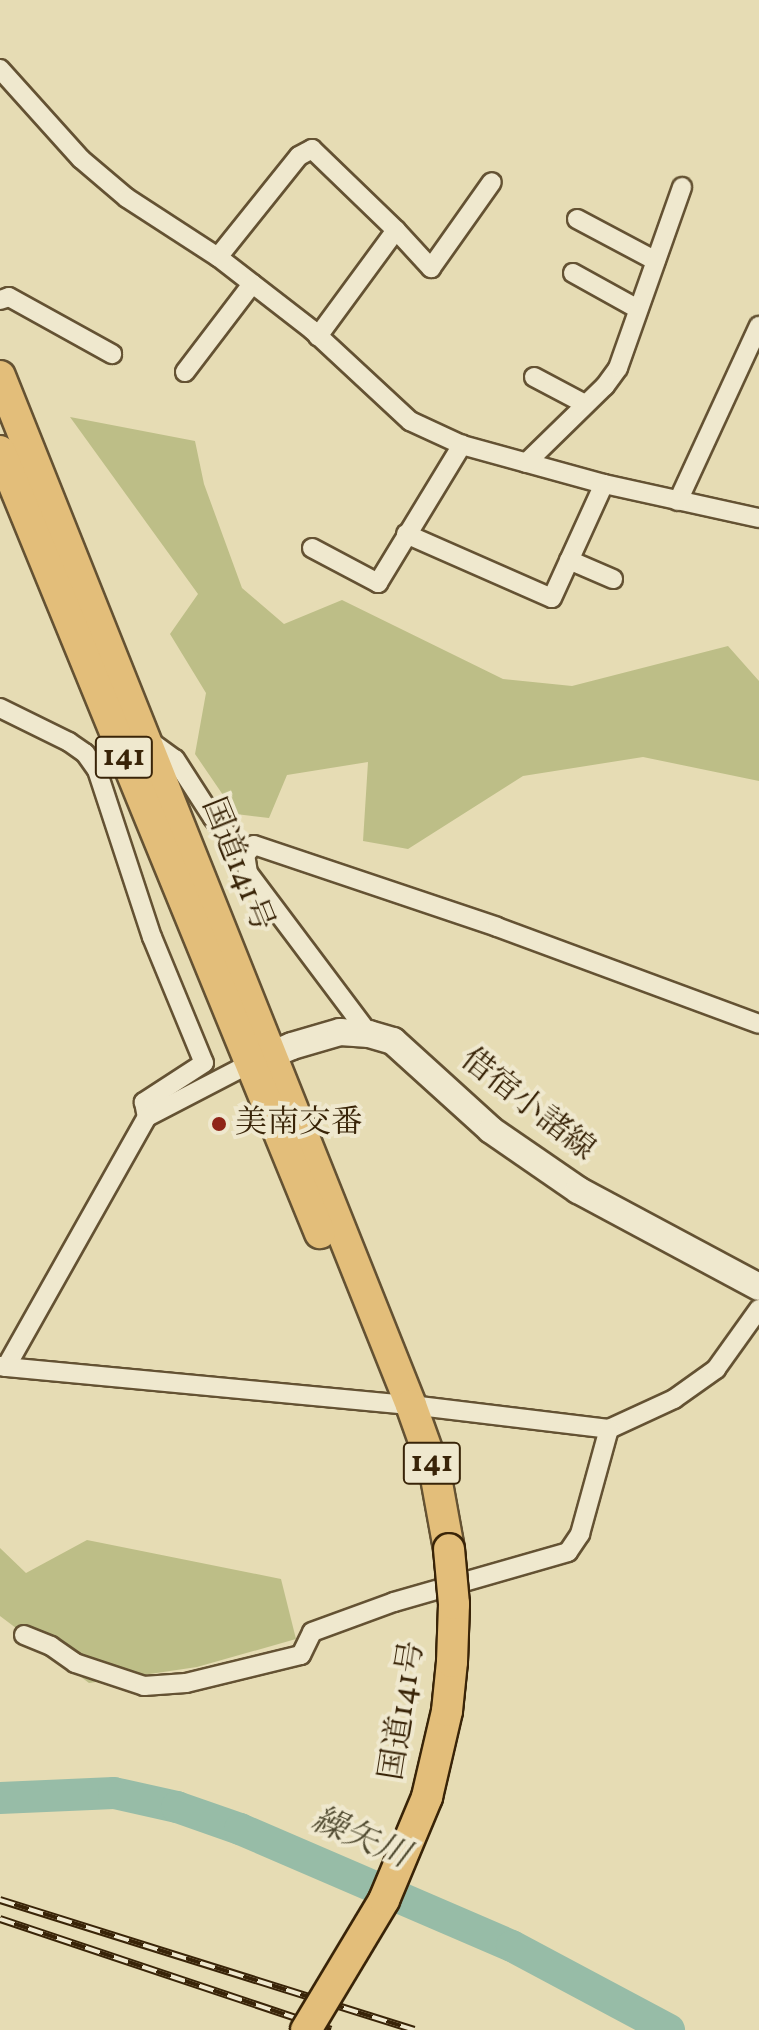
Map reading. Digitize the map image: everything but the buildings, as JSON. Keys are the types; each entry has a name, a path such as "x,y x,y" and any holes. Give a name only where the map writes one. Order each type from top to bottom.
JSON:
{"highway":[{"name":"国道141号","path":"0,376 147,739 260,1059"},
{"name":"国道141号","path":"0,451 260,1059 374,1351 406,1393 435,1472 449,1549 454,1604 447,1711 427,1797 384,1900 306,2030"}],"main road":[{"name":"借宿小諸線","path":"260,1059 340,1032 369,1034 393,1041 491,1130 578,1190 759,1287"}],"street":[{"path":"0,69 81,159 127,198 218,257 318,336 410,421 462,445 526,463 604,484 759,518"},
{"path":"218,257 299,156 312,149 431,268 492,182"},
{"path":"526,463 605,386 618,368 682,187"},
{"path":"577,219 656,261"},
{"path":"318,336 396,230"},
{"path":"573,273 638,309"},
{"path":"185,372 252,284"},
{"path":"0,300 9,297 112,354"},
{"path":"678,501 759,326"},
{"path":"534,377 585,404"},
{"path":"312,548 378,583 462,445"},
{"path":"406,534 552,598 604,484"},
{"path":"569,560 613,579"},
{"path":"0,708 69,742 85,753 97,770 152,937 204,1063 144,1102 147,1117"},
{"path":"147,739 175,759 213,818 245,855 248,873 369,1034"},
{"path":"245,855 254,845 497,927 759,1024"},
{"path":"260,1059 147,1117 3,1366 406,1393 609,1429 674,1399 716,1369 759,1309"},
{"path":"24,1635 51,1646 75,1663 144,1686 186,1683 301,1655 312,1632 422,1594 568,1552 580,1534 609,1429"}],"green space":[{"path":"70,417 195,441 204,484 242,588 284,624 342,600 503,679 572,686 728,646 759,681 759,781 643,757 523,776 408,849 363,841 368,762 287,775 269,818 236,814 195,754 206,693 170,634 198,594"},
{"path":"87,1540 281,1579 296,1639 197,1667 89,1683 0,1616 0,1548 26,1573"}],"waterway":[{"name":"繰矢川","path":"0,1798 114,1793 177,1807 240,1829 512,1946 669,2030"}],"railway":[{"path":"0,1900 414,2030"},
{"path":"0,1919 331,2030"}],"place":[{"name":"美南交番","path":"219,1124"}]}
